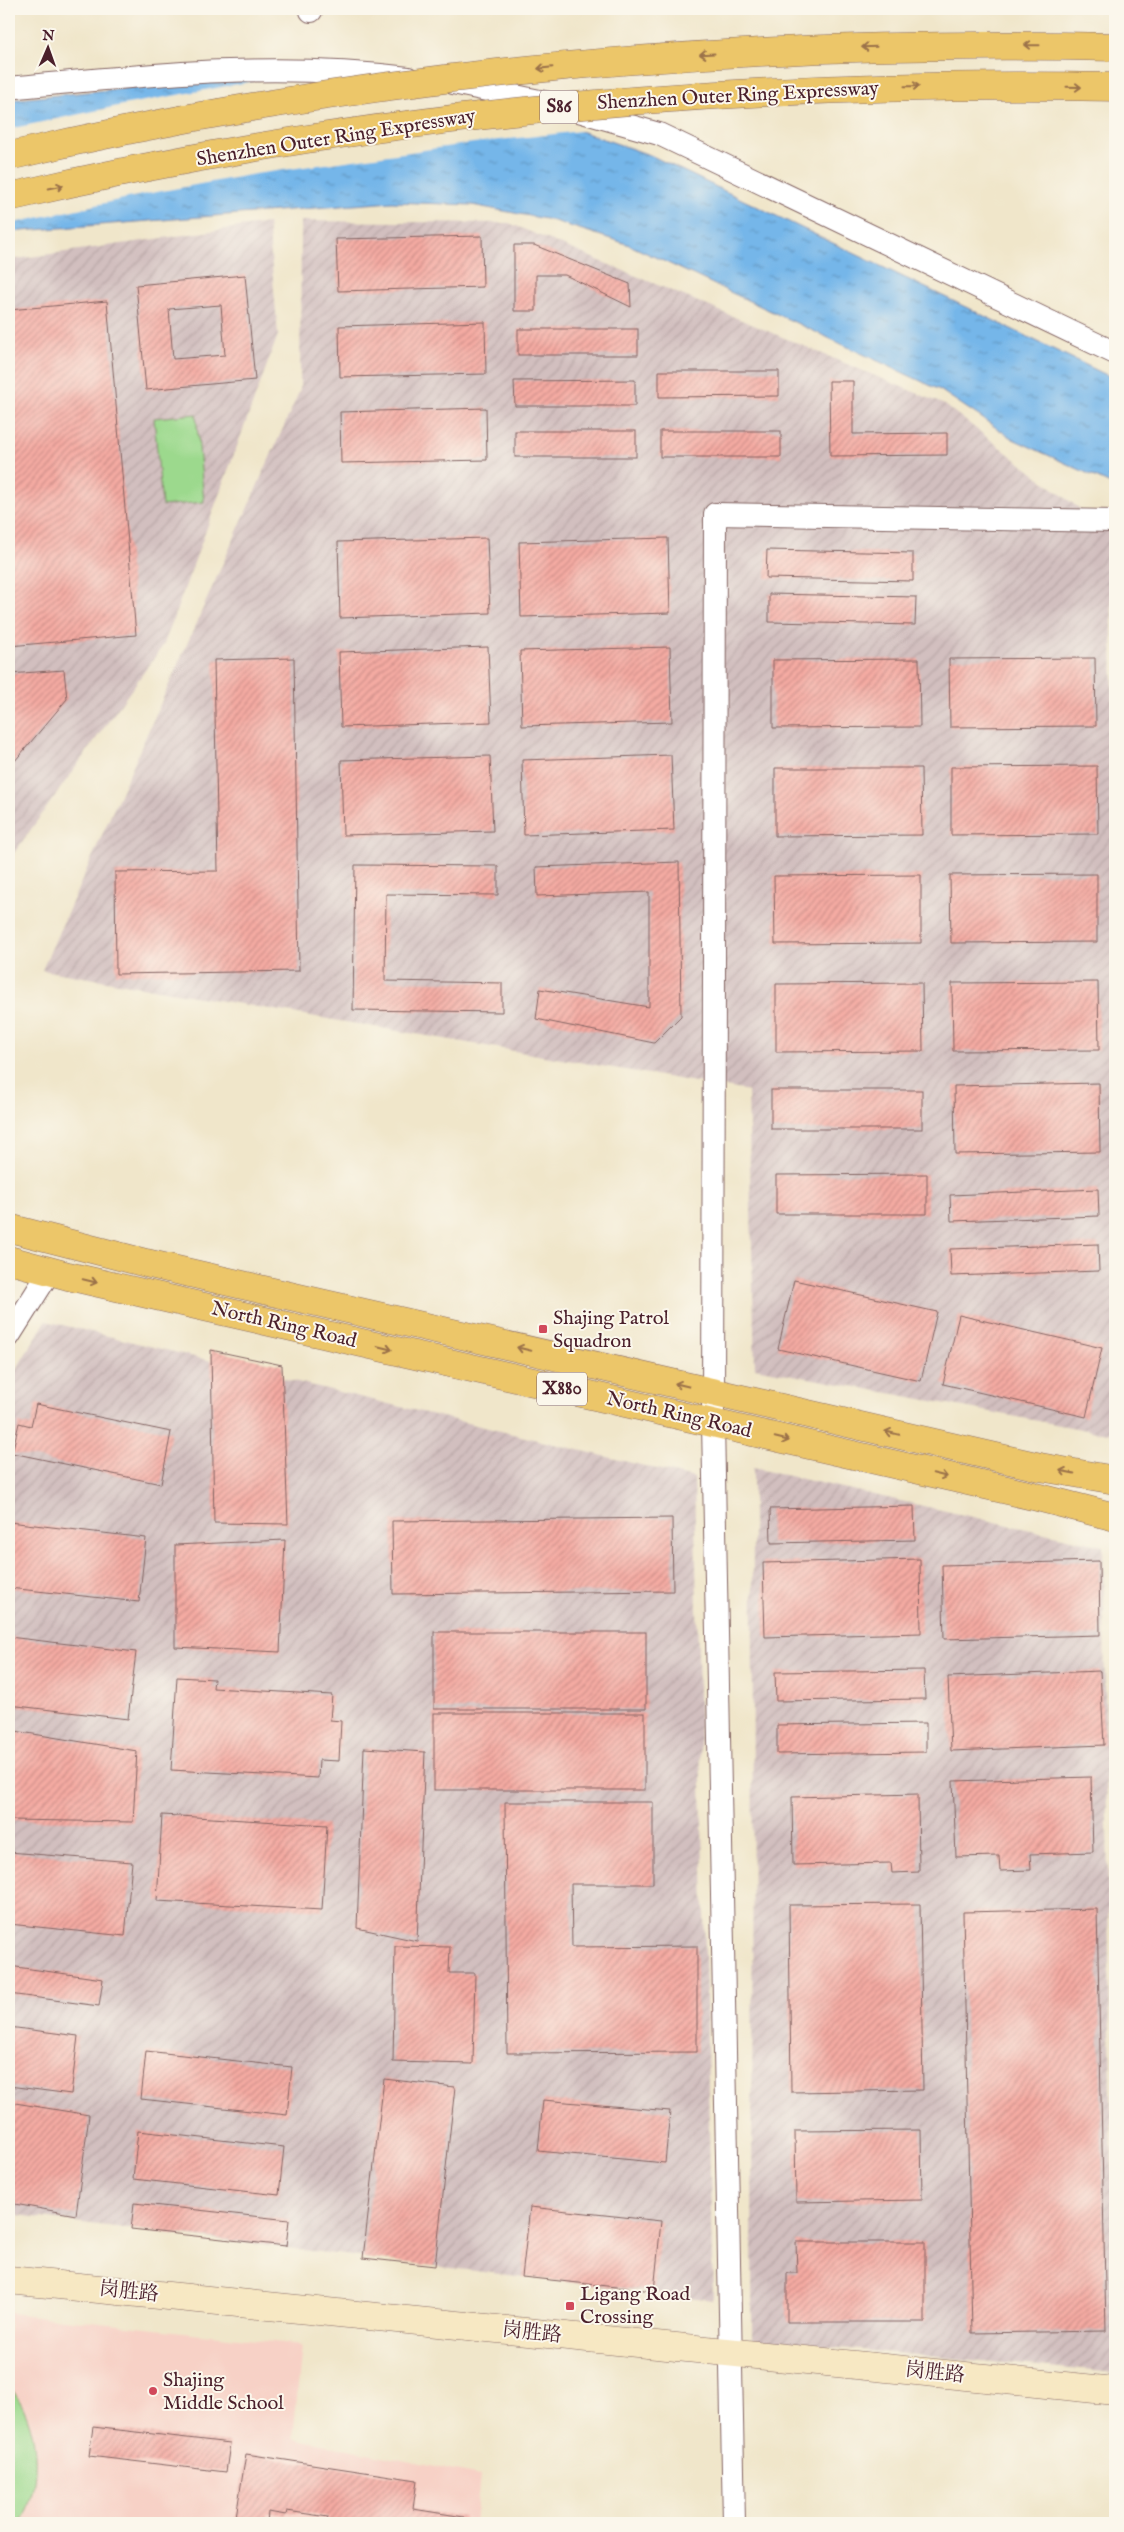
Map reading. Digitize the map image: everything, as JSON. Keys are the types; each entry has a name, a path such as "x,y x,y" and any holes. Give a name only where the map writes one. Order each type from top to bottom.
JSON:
{"main road":[{"name":"Shenzhen Outer Ring Expressway","path":"9,156 133,129 252,107 465,77 576,65 688,55 809,49 1005,45 1115,47"},
{"name":"Shenzhen Outer Ring Expressway","path":"9,197 250,149 470,117 580,105 801,90 912,86 1115,87"},
{"name":"North Ring Road","path":"9,1228 76,1247 1040,1467 1115,1480"},
{"name":"North Ring Road","path":"9,1260 1115,1517"}],"street":[{"path":"9,88 175,72 284,69 338,71 447,82 554,104 659,134 1115,353"},
{"path":"734,2523 713,1423 715,514 1115,522"},
{"path":"9,1336 50,1271"},
{"name":"岗胜路","path":"9,2280 1115,2391"}],"shaded area":[{"path":"301,221 509,223 945,405 1115,536 1115,548 1111,552 1115,858 1115,1428 1108,1434 755,1368 748,1091 42,970 300,390"},
{"path":"268,223 278,335 164,644 9,860 9,260"},
{"path":"46,1321 694,1478 713,2300 9,2214 9,1381"},
{"path":"753,1468 1103,1546 1115,2373 752,2340"},
{"name":"Shajing Middle School","path":"9,2313 302,2345 293,2438 480,2476 475,2523 9,2523"}],"green space":[{"path":"196,414 204,502 162,506 154,418"},
{"path":"9,2386 19,2400 27,2417 35,2453 33,2490 21,2523 9,2523"}],"water":[{"path":"283,80 548,120 650,155 1115,379 1115,486 1013,439 940,390 627,244 551,220 472,205 392,202 9,232 9,100 176,83"}],"pier":[{"path":"277,77 444,93 497,104 590,130 473,143 255,174 146,194 9,224 9,129 128,104"},
{"path":"1111,377 1115,379 1115,486 1109,483"}],"building":[{"path":"482,236 483,287 338,291 336,239"},
{"path":"514,245 534,245 630,284 631,307 565,275 536,275 536,311 514,311"},
{"path":"245,275 255,380 146,390 136,285","holes":["221,305 225,355 173,359 169,309"]},
{"path":"107,301 136,635 9,646 9,310"},
{"path":"485,322 486,374 340,377 339,326"},
{"path":"518,329 638,329 638,355 518,355"},
{"path":"659,371 779,371 779,396 659,397"},
{"path":"635,380 635,406 515,406 514,381"},
{"path":"829,381 853,381 853,434 947,433 947,455 830,456"},
{"path":"486,408 487,460 341,463 340,412"},
{"path":"515,431 636,431 636,457 515,457"},
{"path":"660,431 781,431 781,457 660,457"},
{"path":"487,538 490,613 340,618 338,542"},
{"path":"668,538 670,613 521,617 519,542"},
{"path":"767,550 913,553 913,581 766,578"},
{"path":"769,594 916,597 915,625 769,622"},
{"path":"488,647 491,722 341,727 339,652"},
{"path":"670,647 672,722 522,726 520,651"},
{"path":"294,658 299,971 116,974 115,872 218,871 214,660"},
{"path":"1095,658 1096,726 950,727 949,659"},
{"path":"919,659 920,727 773,728 773,660"},
{"path":"64,670 67,699 9,768 9,674"},
{"path":"671,755 674,830 524,835 522,760"},
{"path":"490,756 493,831 343,835 341,760"},
{"path":"1097,766 1098,834 951,835 951,767"},
{"path":"775,768 921,768 922,835 775,836"},
{"path":"679,862 681,1016 654,1043 536,1019 540,989 649,1007 649,892 537,896 536,867"},
{"path":"355,865 498,866 498,895 386,894 385,981 502,983 502,1012 353,1010"},
{"path":"1097,874 1097,942 951,943 950,875"},
{"path":"921,875 921,943 775,944 774,876"},
{"path":"1098,982 1099,1050 953,1051 952,983"},
{"path":"922,983 923,1051 776,1052 776,984"},
{"path":"1099,1083 1100,1152 955,1154 954,1086"},
{"path":"771,1090 922,1090 922,1129 771,1129"},
{"path":"927,1174 927,1214 776,1214 776,1175"},
{"path":"1098,1189 1099,1216 951,1221 950,1195"},
{"path":"1098,1244 1099,1271 951,1276 950,1249"},
{"path":"794,1280 937,1312 921,1381 778,1349"},
{"path":"959,1315 1102,1348 1086,1417 943,1384"},
{"path":"211,1350 282,1365 288,1524 214,1523"},
{"path":"36,1404 171,1432 161,1484 12,1453 19,1423 31,1426"},
{"path":"914,1506 915,1540 771,1543 770,1509"},
{"path":"672,1518 673,1591 393,1594 392,1521"},
{"path":"9,1522 146,1538 139,1602 9,1588"},
{"path":"285,1540 280,1652 175,1647 175,1545"},
{"path":"920,1559 921,1633 765,1637 763,1563"},
{"path":"1099,1561 1100,1635 944,1639 942,1565"},
{"path":"434,1632 646,1632 646,1709 434,1709"},
{"path":"9,1637 136,1652 128,1719 9,1705"},
{"path":"924,1670 925,1699 776,1701 775,1672"},
{"path":"1100,1671 1104,1745 951,1751 948,1677"},
{"path":"177,1677 214,1679 213,1688 332,1695 330,1720 341,1721 339,1761 319,1760 318,1778 171,1770"},
{"path":"434,1713 645,1713 645,1790 434,1790"},
{"path":"926,1723 926,1752 777,1754 777,1725"},
{"path":"9,1730 137,1751 133,1822 9,1820"},
{"path":"364,1748 425,1752 417,1941 357,1928"},
{"path":"1091,1777 1093,1852 1030,1854 1031,1870 1000,1871 999,1856 956,1857 953,1781"},
{"path":"918,1794 919,1872 892,1873 891,1863 793,1865 792,1797"},
{"path":"505,1802 653,1802 653,1884 571,1884 572,1947 697,1946 697,2052 507,2053"},
{"path":"162,1815 327,1825 322,1910 157,1901"},
{"path":"9,1852 132,1862 125,1936 9,1924"},
{"path":"920,1904 923,2090 791,2092 789,1905"},
{"path":"1097,1909 1106,2331 972,2333 963,1912"},
{"path":"395,1946 450,1947 449,1973 475,1973 473,2064 393,2062"},
{"path":"9,1966 103,1979 99,2006 9,1994"},
{"path":"9,2027 78,2036 71,2094 9,2086"},
{"path":"146,2051 292,2067 287,2115 141,2099"},
{"path":"384,2079 455,2087 435,2266 363,2258"},
{"path":"543,2100 670,2111 665,2163 538,2151"},
{"path":"9,2102 89,2115 76,2215 9,2203"},
{"path":"921,2130 922,2200 796,2202 795,2131"},
{"path":"138,2131 284,2147 279,2195 133,2179"},
{"path":"134,2203 289,2220 286,2246 131,2229"},
{"path":"530,2207 661,2221 654,2291 522,2277"},
{"path":"796,2242 925,2242 925,2322 787,2322 787,2273 797,2273"},
{"path":"93,2427 230,2443 226,2472 89,2456"},
{"path":"246,2454 417,2480 413,2509 464,2517 463,2523 327,2523 328,2517 287,2511 286,2515 268,2512 267,2523 235,2523"}],"place":[{"name":"Shajing Patrol Squadron","path":"543,1329"},
{"name":"Ligang Road Crossing","path":"570,2306"},
{"name":"Shajing Middle School","path":"153,2391"}]}
